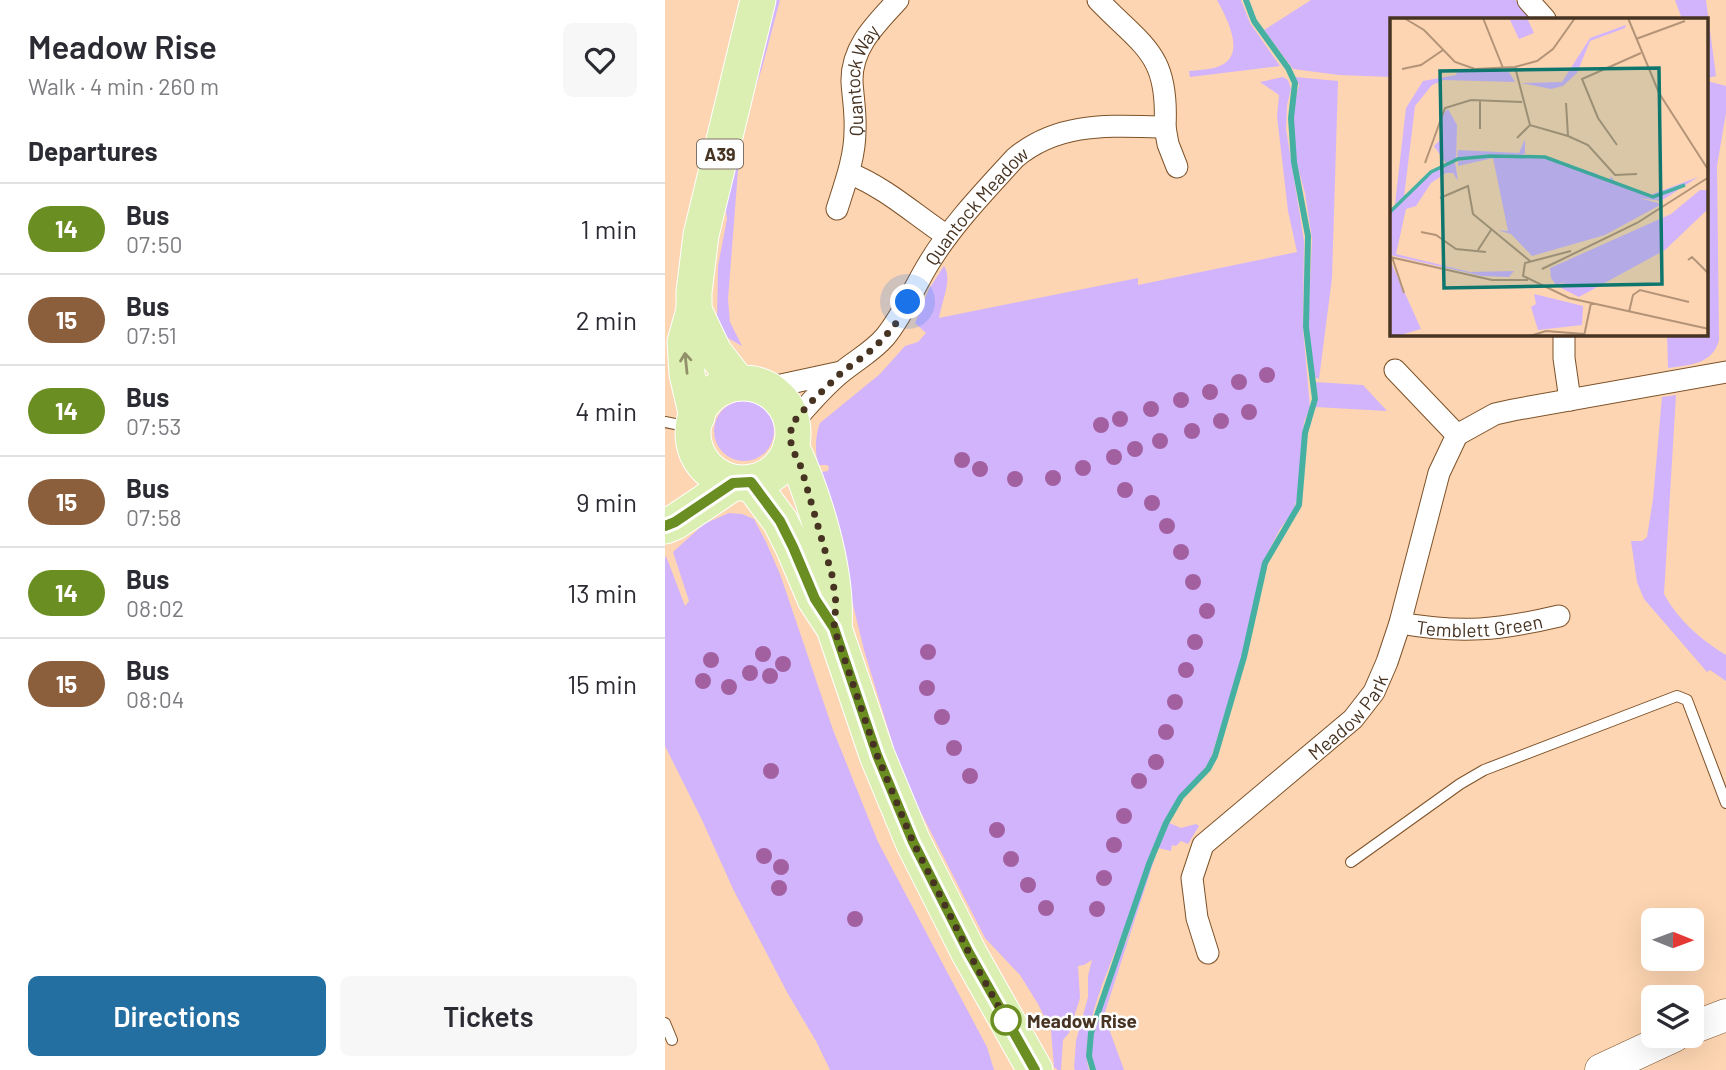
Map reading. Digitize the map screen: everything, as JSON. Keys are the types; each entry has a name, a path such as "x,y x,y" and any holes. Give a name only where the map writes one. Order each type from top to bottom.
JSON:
{"main road":[{"name":"A39","path":"689,430 685,360 687,328 694,310 701,235 758,0"},
{"path":"694,310 714,352 753,386 784,402 791,436 832,575 836,603 834,628"},
{"path":"665,519 692,476 689,430 709,397 720,388 753,386"},
{"path":"689,430 708,469 716,476 742,482 780,521 815,599 834,628 877,755 913,842 969,953 1035,1070"},
{"path":"665,526 742,482 771,474 779,467 791,436"},
{"path":"1704,1023 1726,1015"},
{"path":"1601,1070 1648,1048"}],"street":[{"name":"Quantock Way","path":"837,209 849,173 855,132 852,79 854,61 869,32 898,0"},
{"path":"1528,0 1544,18"},
{"path":"1094,4 1137,36 1157,64 1165,88 1168,144 1177,167"},
{"name":"Quantock Meadow","path":"791,436 809,404 842,372 868,353 898,321 929,263 947,236 1014,158 1047,137 1076,129 1165,127"},
{"path":"849,173 888,192 947,236"},
{"path":"1564,336 1565,370 1570,400"},
{"path":"1395,370 1457,435 1496,414 1726,372"},
{"name":"Quantock Meadow","path":"753,386 842,372"},
{"name":"Meadow Park","path":"1208,953 1197,918 1192,878 1203,845 1353,719 1374,692 1400,623 1439,473 1457,435"},
{"name":"Temblett Green","path":"1400,623 1457,631 1491,629 1559,616"}],"lane":[{"path":"1351,862 1459,784 1484,770 1677,696 1687,700 1726,803"},
{"path":"665,1023 672,1040"}],"shaded area":[{"path":"771,0 780,0 741,132 728,299 730,322 742,346 726,337 717,321 718,266 727,219 723,188"},
{"path":"1217,0 1241,0 1250,23 1280,66 1190,77 1189,71 1217,67 1227,62 1232,55 1232,36"},
{"path":"1311,0 1515,0 1531,18 1390,18 1390,77 1339,75 1293,69 1264,30"},
{"path":"1675,0 1706,0 1708,18 1682,18"},
{"path":"1709,23 1716,76 1709,78"},
{"path":"1283,77 1288,80 1291,89 1286,129 1304,241 1303,328 1310,408 1304,422 1298,495 1293,512 1280,529 1264,560 1245,647 1211,758 1174,805 1163,826 1099,993 1088,1035 1089,1070 1074,1068 1076,1041 1088,997 1088,976 1092,960 1078,966 1080,998 1069,1033 1063,1040 1061,1070 1058,1070 1054,1067 1051,1030 1038,1004 1020,975 985,938 912,795 896,755 864,650 822,477 822,472 828,471 829,467 818,465 817,433 820,423 880,374 905,346 918,342 926,333 915,323 929,289 944,266 947,284 939,318 1138,278 1138,285 1297,252 1288,211 1277,116 1279,95 1260,82"},
{"path":"1295,77 1338,81 1332,278 1319,379 1314,377 1308,330 1312,239 1305,193 1296,161 1293,109 1299,85"},
{"path":"1709,82 1726,86 1726,113 1717,166 1719,340 1712,354 1706,359 1668,368 1667,336 1709,336"},
{"path":"1315,382 1363,385 1387,411 1315,407 1318,398"},
{"path":"1676,395 1664,594 1691,629 1726,655 1726,681 1710,670 1707,672 1644,599 1637,582 1631,541 1642,541 1647,537 1662,397"},
{"path":"744,401 765,410 774,431 765,452 744,461 723,452 714,431 723,410"},
{"path":"729,513 754,519 766,542 780,574 833,730 878,842 987,1047 994,1070 830,1070 733,889 665,746 665,558 666,556 685,606 689,601 673,552 704,524"},
{"path":"1167,822 1181,828 1196,824 1199,826 1188,844 1181,841 1176,846 1172,845 1171,851 1158,848 1104,1015 1124,1070 1096,1070 1092,1057 1094,1026"}],"waterway":[{"path":"1093,1070 1089,1056 1091,1033 1149,864 1166,823 1181,797 1208,769 1215,756 1244,657 1265,563 1299,505 1305,433 1315,399 1306,327 1308,236 1294,162 1291,118 1295,83 1288,68 1254,21 1246,0"}],"bus line":[{"name":"14","path":"665,526 733,483 751,482 763,496 780,521 815,599 834,628 877,755 913,842 969,953 1035,1070"}],"place":[{"name":"Meadow Rise","path":"1006,1020"}],"route":[{"path":"908,302 898,321 883,339 842,372 791,425 791,446 801,467 832,575 836,603 834,628 877,755 913,842 1006,1020"}]}
